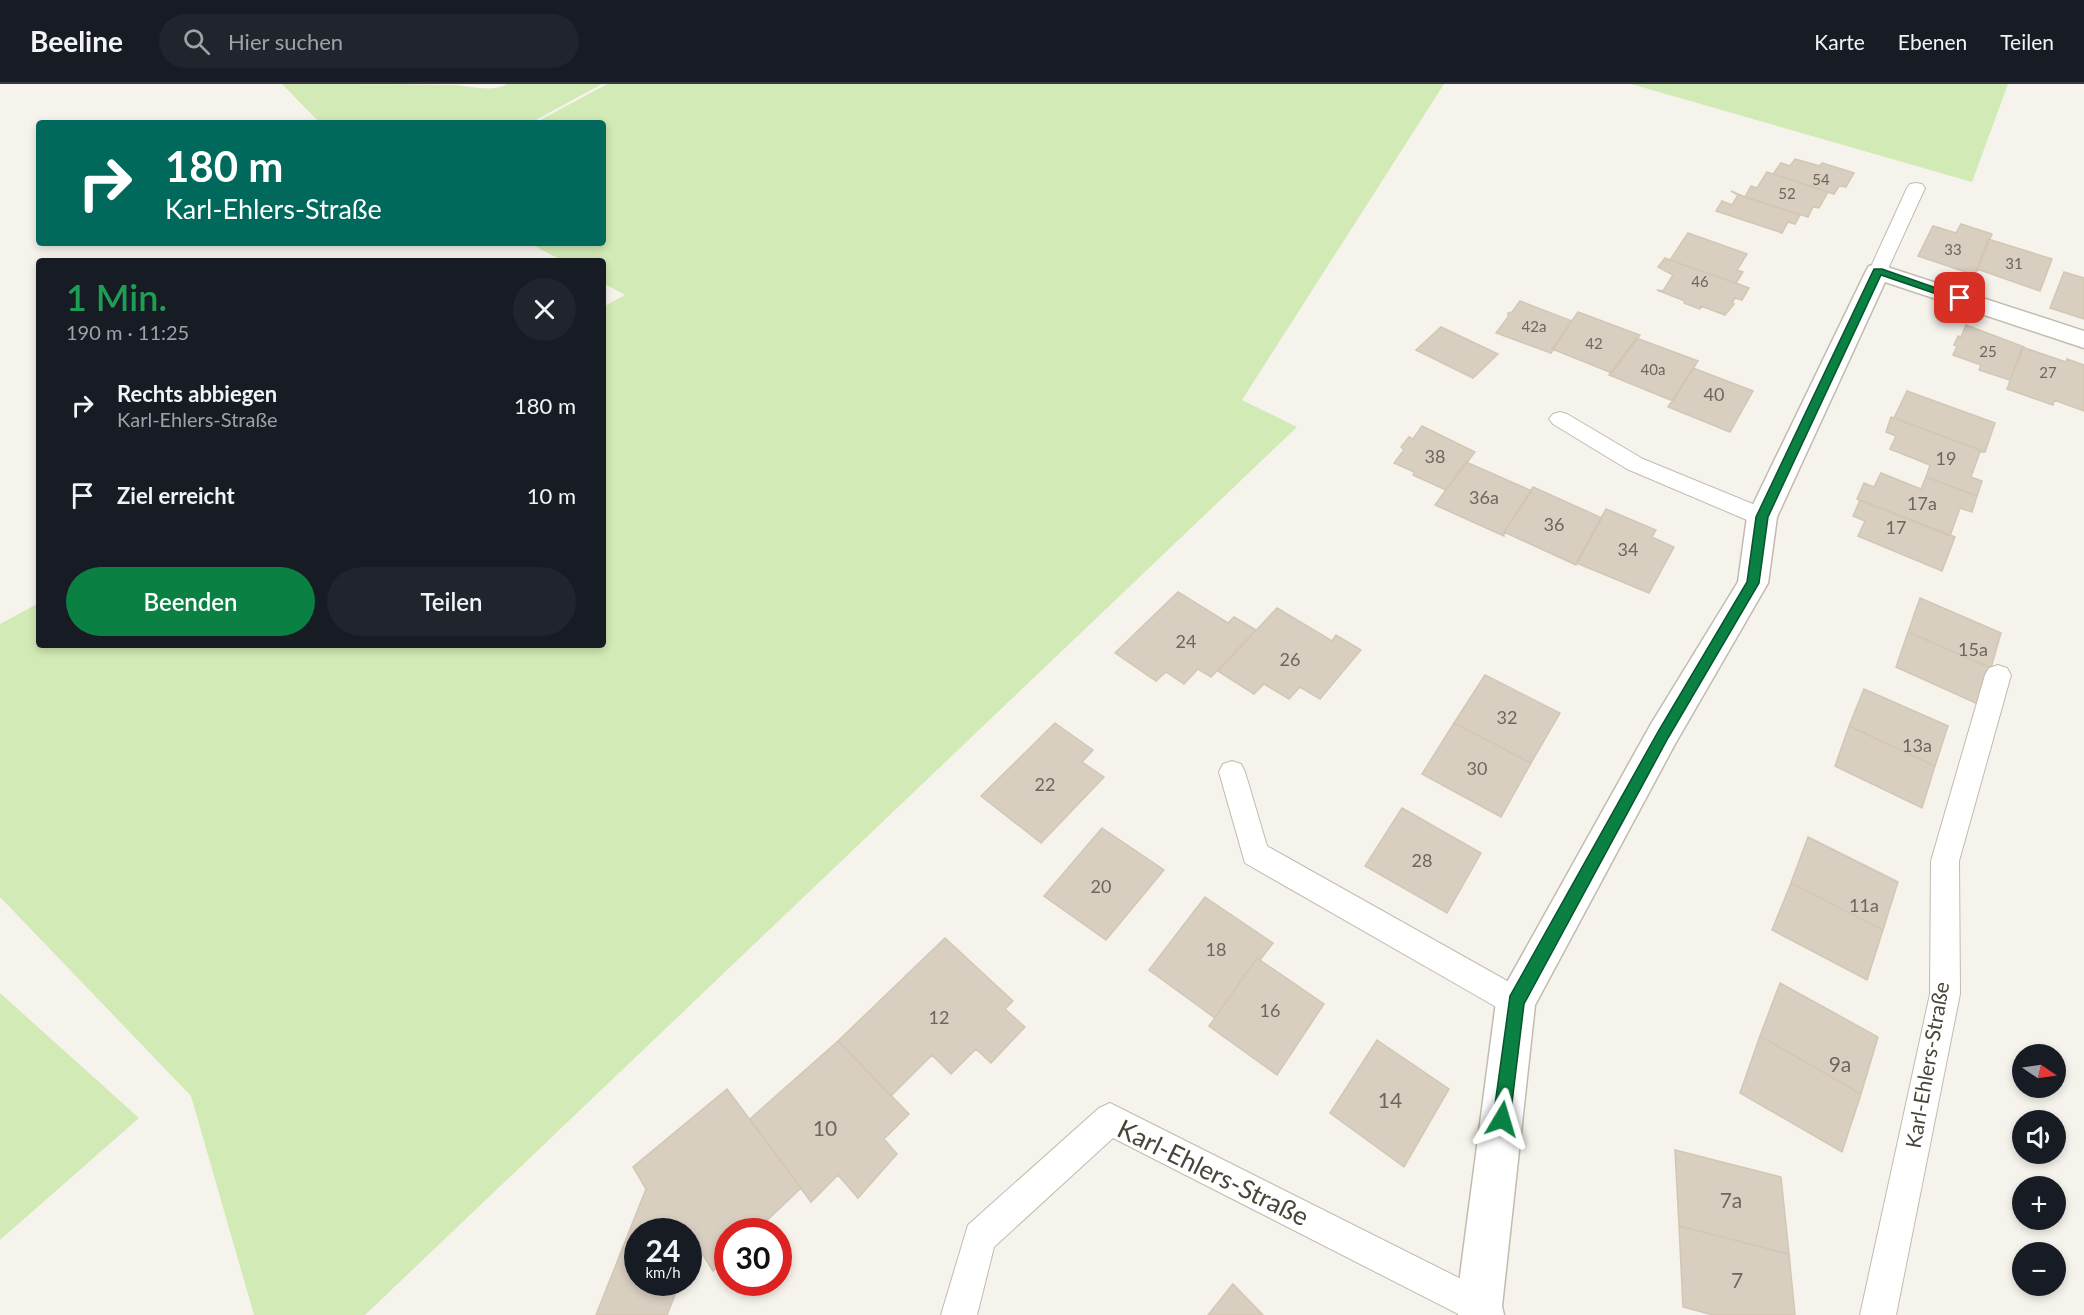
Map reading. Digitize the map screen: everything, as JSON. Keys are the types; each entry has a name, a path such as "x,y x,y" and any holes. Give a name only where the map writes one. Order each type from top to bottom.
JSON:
{"street":[{"path":"1878,271 2084,340"},
{"name":"Karl-Ehlers-Straße","path":"1480,1311 1516,1002 1664,734 1753,583 1762,517 1878,271"}],"lane":[{"name":"Karl-Ehlers-Straße","path":"1878,271 1916,188"},
{"path":"1560,419 1635,464 1762,517"},
{"name":"Karl-Ehlers-Straße","path":"1878,1315 1945,994 1945,861 1998,675"},
{"path":"1232,772 1255,854 1516,1002"},
{"name":"Karl-Ehlers-Straße","path":"959,1315 980,1238 1110,1119 1480,1311"}],"green space":[{"path":"282,84 457,85 496,88 507,84 602,84 536,120 317,120"},
{"path":"607,84 1444,84 1242,400 1297,427 365,1315 254,1315 191,1096 0,897 0,624 36,605 36,648 606,648 606,305 625,295 606,285 606,258 557,258 535,246 606,246 606,120 541,120"},
{"path":"1631,84 2008,84 1972,182"},
{"path":"0,993 139,1118 0,1240"}],"building":[{"path":"1795,159 1820,166 1822,163 1854,173 1846,187 1839,186 1834,194 1773,174 1781,163 1790,166"},
{"path":"1767,172 1828,192 1819,208 1813,207 1808,217 1745,197 1751,186 1757,188"},
{"path":"1731,191 1800,215 1795,224 1788,222 1782,233 1716,211 1722,201 1732,205 1738,195"},
{"path":"1961,224 1992,234 1975,275 1918,256 1933,226 1956,233"},
{"path":"1688,233 1747,254 1737,270 1743,272 1736,283 1749,288 1670,260"},
{"path":"1988,239 2052,259 2040,291 1977,269"},
{"path":"1665,258 1749,288 1742,300 1735,298 1732,303 1734,304 1725,315 1701,306 1700,309 1657,290 1663,291 1673,275 1658,267"},
{"path":"2064,272 2084,278 2084,319 2050,308"},
{"path":"1520,301 1572,321 1551,353 1496,333 1508,317 1508,313 1512,312"},
{"path":"1578,312 1640,335 1612,373 1552,349"},
{"path":"1966,325 2024,347 2010,380 1979,370 1981,365 1953,355 1957,346 1954,345 1958,336 1961,337"},
{"path":"1441,327 1498,354 1473,378 1416,350"},
{"path":"1636,338 1698,361 1673,401 1609,375"},
{"path":"2022,347 2066,362 2067,359 2084,365 2084,411 2054,400 2053,405 2007,389"},
{"path":"1693,368 1753,391 1730,432 1668,407"},
{"path":"1907,391 1995,423 1985,452 1894,418"},
{"path":"1891,417 1985,452 1980,452 1971,477 1982,481 1977,496 1926,477 1930,465 1890,449 1896,436 1886,432"},
{"path":"1422,426 1475,452 1446,490 1413,475 1414,472 1394,463 1404,450 1401,447 1409,437 1413,439"},
{"path":"1466,462 1532,491 1504,532 1504,536 1435,505"},
{"path":"1881,473 1921,489 1926,477 1977,496 1972,512 1960,508 1950,536 1857,499 1864,483 1874,487"},
{"path":"1533,487 1602,518 1576,565 1504,532"},
{"path":"1860,500 1955,537 1942,571 1858,536 1865,521 1853,516"},
{"path":"1606,509 1656,530 1652,537 1674,547 1649,593 1576,563"},
{"path":"1178,592 1228,623 1234,617 1256,630 1211,677 1198,669 1184,684 1166,672 1156,681 1115,653"},
{"path":"1920,598 2001,633 1991,668 1908,632"},
{"path":"1277,608 1332,641 1336,635 1361,650 1320,699 1300,687 1289,699 1264,684 1254,694 1218,671"},
{"path":"1908,632 1991,668 1980,705 1896,667"},
{"path":"1485,675 1560,713 1531,763 1454,723"},
{"path":"1864,689 1948,726 1935,766 1849,726"},
{"path":"1055,723 1093,750 1082,762 1104,777 1041,843 981,796"},
{"path":"1454,723 1531,763 1501,817 1422,774"},
{"path":"1849,726 1935,766 1922,808 1835,766"},
{"path":"1402,808 1481,853 1447,913 1365,866"},
{"path":"1102,828 1164,870 1106,940 1044,896"},
{"path":"1808,837 1898,882 1883,930 1791,883"},
{"path":"1791,883 1883,930 1867,980 1772,930"},
{"path":"1205,897 1273,943 1260,960 1257,958 1215,1018 1149,970"},
{"path":"945,938 1013,1001 1005,1009 1025,1027 991,1063 976,1049 951,1074 932,1055 891,1096 838,1041"},
{"path":"1257,958 1324,1004 1277,1075 1209,1026"},
{"path":"1780,983 1878,1037 1861,1094 1760,1036"},
{"path":"1760,1036 1861,1094 1842,1152 1740,1093"},
{"path":"1377,1040 1449,1089 1404,1167 1330,1113"},
{"path":"838,1041 909,1114 884,1139 897,1154 858,1198 838,1175 811,1202 750,1119"},
{"path":"727,1089 801,1188 770,1218 714,1218 713,1271 702,1254 702,1218 634,1218 646,1189 633,1167"},
{"path":"1675,1150 1781,1177 1789,1254 1679,1226"},
{"path":"1679,1226 1789,1254 1795,1315 1713,1315 1683,1307"},
{"path":"624,1244 624,1296 674,1296 667,1315 596,1315"},
{"path":"1233,1284 1263,1315 1208,1315"}],"route":[{"path":"1502,1119 1516,1002 1664,734 1753,583 1762,517 1878,271 1960,298"}]}
